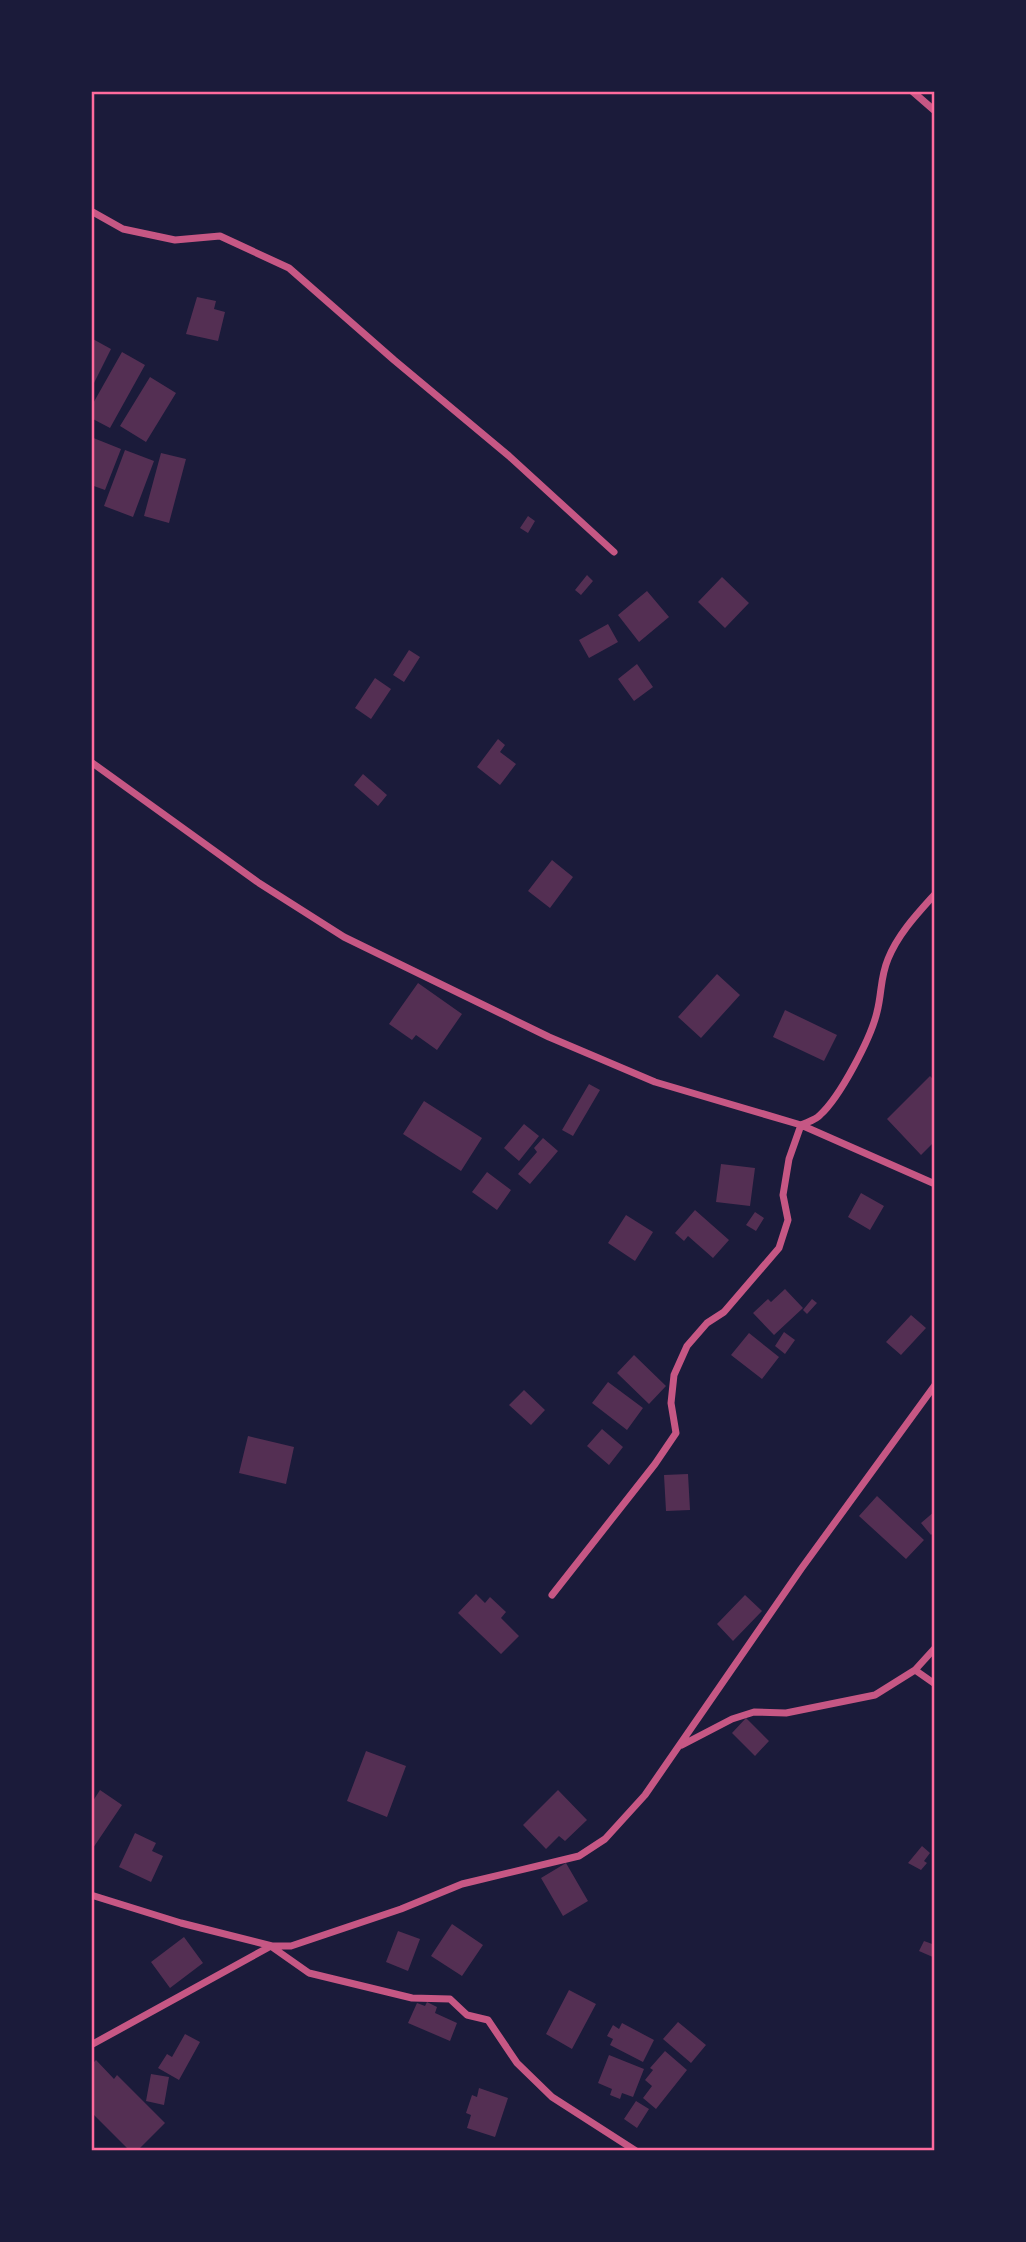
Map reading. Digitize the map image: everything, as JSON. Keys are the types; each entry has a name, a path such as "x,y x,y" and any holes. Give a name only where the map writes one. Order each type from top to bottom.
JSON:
{"street":[{"path":"912,91 935,111"},
{"path":"91,211 123,229 175,240 220,236 289,268 509,456 614,552"},
{"path":"91,762 259,883 344,937 548,1037 654,1082 801,1125 935,1184"},
{"path":"552,1595 655,1464 676,1433 671,1403 674,1375 688,1346 706,1324 724,1312 779,1248 788,1220 783,1195 789,1159 801,1125 820,1116 841,1087 877,1014 880,982 888,957 899,937 935,894"},
{"path":"91,1895 181,1923 272,1946 291,1945 401,1909 462,1884 579,1856 605,1839 645,1795 801,1569 935,1385"},
{"path":"681,1745 732,1719 754,1712 786,1713 874,1695 915,1670 935,1648"},
{"path":"915,1670 935,1684"},
{"path":"91,2045 272,1946"},
{"path":"272,1946 309,1973 412,1998 450,1999 467,2015 488,2020 517,2063 552,2097 636,2151"}],"building":[{"path":"197,297 216,301 214,309 225,312 218,341 186,334"},
{"path":"91,338 111,349 91,389"},
{"path":"122,352 145,365 110,428 91,418 91,407"},
{"path":"150,377 176,393 146,442 120,426"},
{"path":"91,437 121,449 105,490 91,485"},
{"path":"125,450 154,461 133,517 104,506"},
{"path":"161,453 186,459 169,523 144,516"},
{"path":"528,516 535,521 528,533 520,528"},
{"path":"587,575 593,581 581,595 575,590"},
{"path":"722,577 749,603 725,628 698,602"},
{"path":"647,591 669,617 639,642 618,615"},
{"path":"608,624 618,642 589,658 579,640"},
{"path":"409,650 420,657 404,682 393,675"},
{"path":"637,664 653,687 634,701 618,679"},
{"path":"375,678 391,689 371,719 355,708"},
{"path":"498,739 505,745 500,752 516,764 500,785 477,767"},
{"path":"363,774 387,795 378,806 354,785"},
{"path":"552,860 573,877 550,908 528,891"},
{"path":"717,974 740,995 701,1038 678,1017"},
{"path":"418,983 462,1014 437,1050 416,1035 412,1040 389,1024"},
{"path":"785,1010 837,1035 824,1061 773,1037"},
{"path":"930,1076 935,1081 935,1141 921,1155 887,1119"},
{"path":"589,1084 600,1090 573,1136 562,1130"},
{"path":"424,1101 482,1138 461,1171 403,1134"},
{"path":"524,1124 539,1136 519,1161 504,1148"},
{"path":"543,1138 558,1151 530,1184 518,1174 537,1152 534,1148"},
{"path":"721,1164 755,1168 750,1206 716,1202"},
{"path":"487,1172 511,1190 497,1210 472,1192"},
{"path":"861,1193 884,1206 870,1230 848,1217"},
{"path":"695,1210 729,1240 713,1258 688,1236 684,1241 675,1233"},
{"path":"755,1212 764,1218 756,1231 746,1225"},
{"path":"626,1215 653,1232 635,1261 608,1243"},
{"path":"785,1289 803,1308 774,1335 753,1313 768,1299 771,1302"},
{"path":"812,1299 817,1303 807,1314 803,1310"},
{"path":"911,1315 926,1328 901,1355 886,1342"},
{"path":"784,1332 795,1340 785,1354 775,1346"},
{"path":"749,1333 779,1357 762,1379 731,1355"},
{"path":"634,1355 666,1386 649,1404 617,1373"},
{"path":"608,1382 643,1408 627,1430 592,1403"},
{"path":"524,1390 545,1410 531,1425 509,1405"},
{"path":"602,1429 623,1447 609,1465 587,1446"},
{"path":"248,1436 294,1447 286,1484 239,1473"},
{"path":"688,1474 690,1510 666,1511 664,1475"},
{"path":"877,1496 924,1540 906,1559 859,1516"},
{"path":"935,1511 935,1531 931,1535 921,1523"},
{"path":"476,1594 485,1603 490,1597 506,1612 501,1618 519,1636 501,1654 458,1613"},
{"path":"745,1595 762,1611 733,1641 717,1624"},
{"path":"746,1718 769,1741 755,1756 732,1733"},
{"path":"366,1751 406,1766 387,1817 347,1801"},
{"path":"100,1790 122,1805 91,1851 91,1804"},
{"path":"558,1790 587,1820 565,1841 559,1836 546,1849 523,1825"},
{"path":"135,1833 156,1843 152,1851 163,1856 151,1882 119,1867"},
{"path":"922,1846 930,1853 921,1870 908,1863"},
{"path":"566,1863 588,1901 563,1916 541,1878"},
{"path":"452,1924 483,1945 462,1976 431,1956"},
{"path":"398,1931 420,1939 408,1971 386,1962"},
{"path":"184,1937 203,1963 170,1988 151,1962"},
{"path":"924,1941 935,1945 935,1958 919,1951"},
{"path":"569,1990 596,2004 572,2049 546,2034"},
{"path":"427,2002 437,2007 435,2013 457,2023 450,2041 408,2023 417,2003 425,2006"},
{"path":"678,2022 706,2045 691,2063 663,2039"},
{"path":"622,2023 654,2040 643,2062 610,2045 613,2039 607,2036 613,2025 619,2029"},
{"path":"185,2034 200,2042 179,2080 158,2068 167,2054 172,2057"},
{"path":"665,2051 687,2070 656,2109 643,2098 652,2086 645,2080 653,2070 650,2068"},
{"path":"609,2055 644,2069 633,2097 622,2093 620,2099 610,2095 612,2089 598,2083"},
{"path":"96,2060 114,2079 117,2075 165,2123 137,2151 130,2151 91,2112 91,2065"},
{"path":"151,2074 169,2077 164,2105 146,2101"},
{"path":"479,2088 508,2098 495,2137 467,2128 471,2115 466,2113 472,2095 477,2097"},
{"path":"636,2101 649,2109 637,2128 624,2119"}]}
